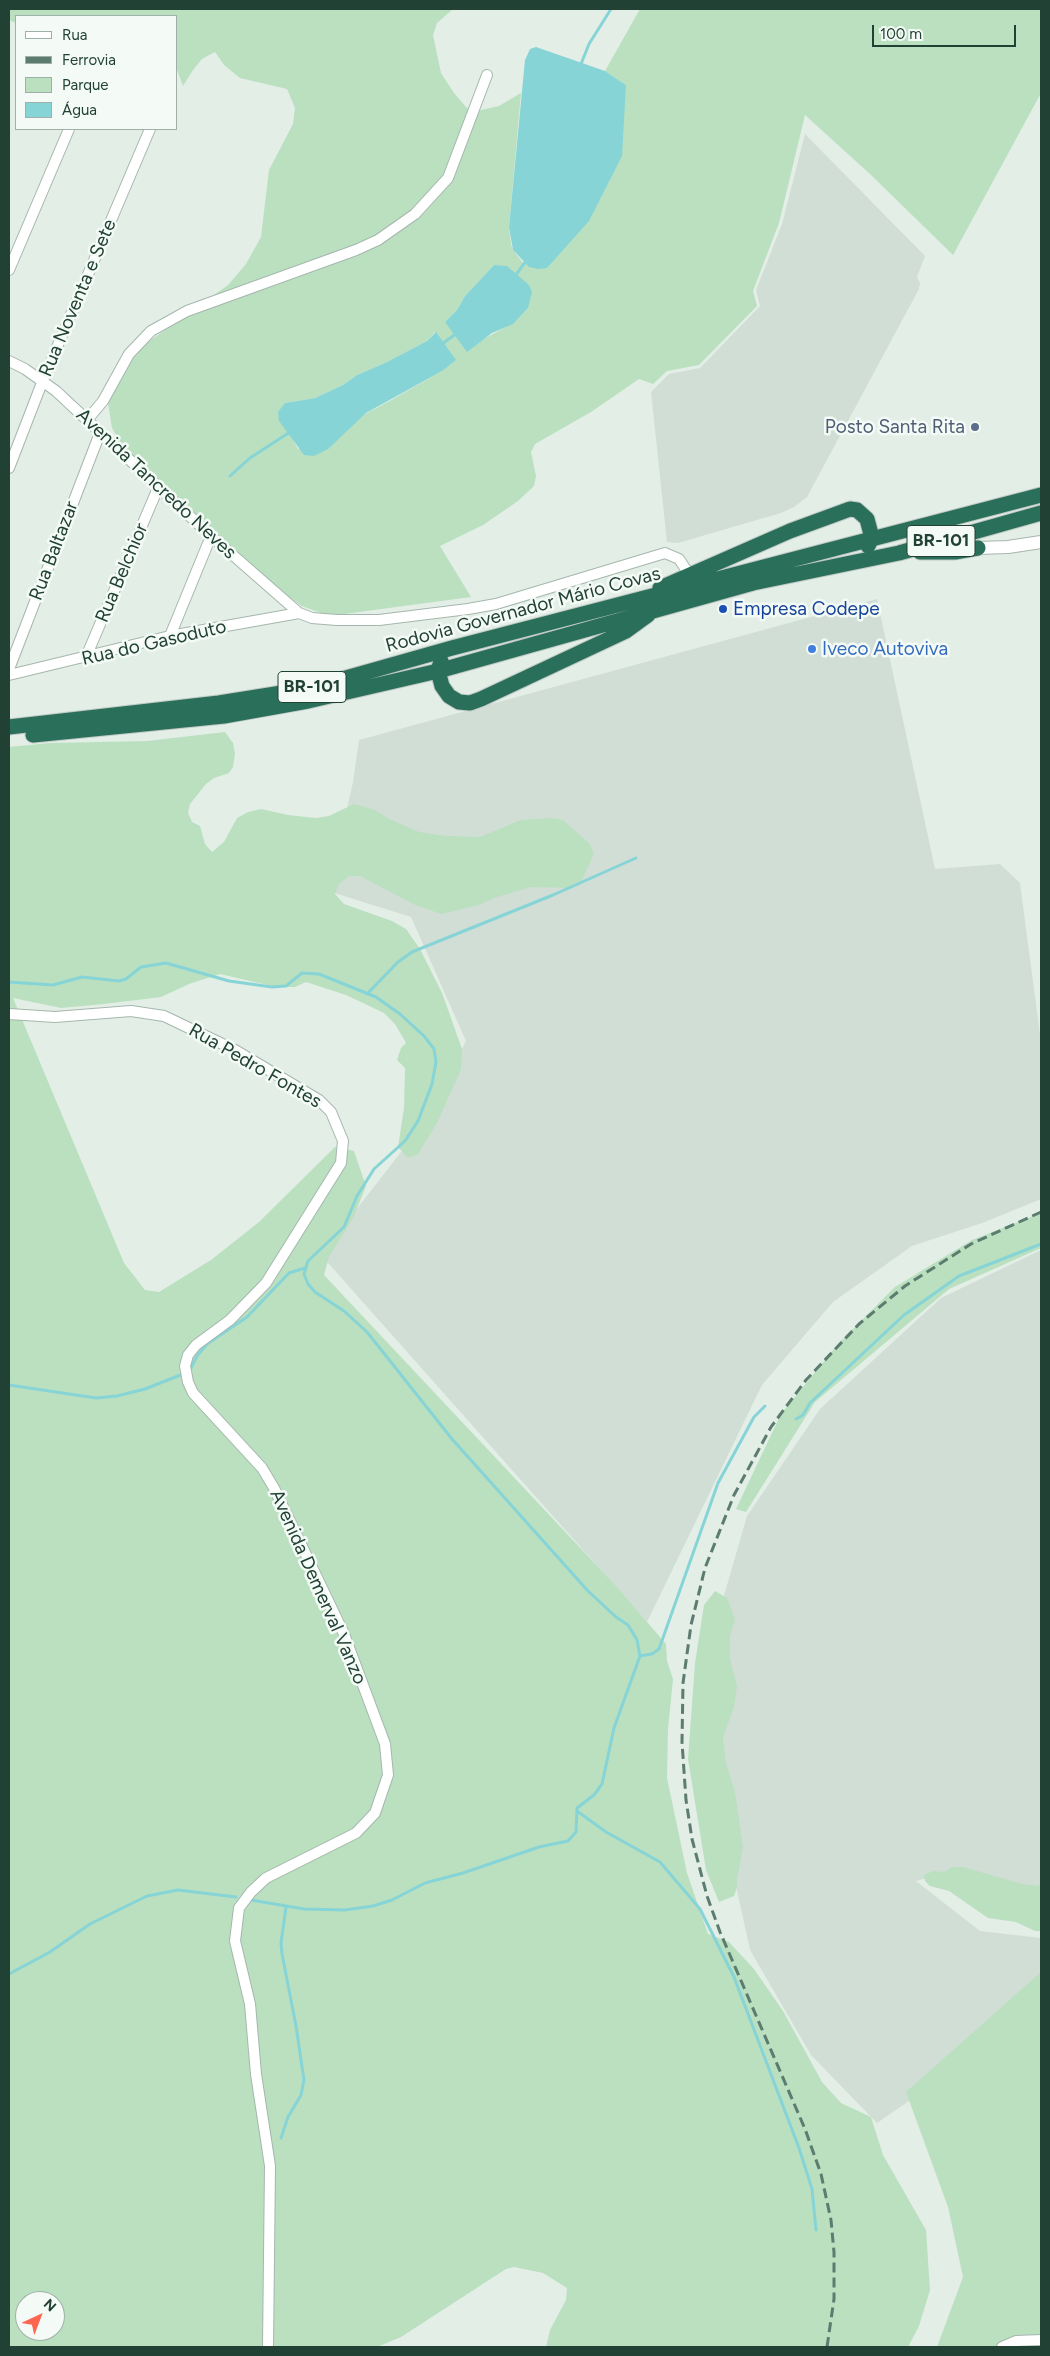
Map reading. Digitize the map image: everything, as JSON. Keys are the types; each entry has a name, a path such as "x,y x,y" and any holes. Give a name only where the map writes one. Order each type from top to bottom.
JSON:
{"highway":[{"name":"Rodovia Governador Mário Covas","path":"9,727 219,703 307,688 452,648 1041,494"},
{"path":"653,596 665,584 826,517 850,509 857,510 864,514 870,526 872,538 864,550 839,564"},
{"name":"Rodovia Governador Mário Covas","path":"9,737 224,716 308,701 438,671 753,583 899,553 1041,513"},
{"path":"966,534 968,544 978,548"},
{"path":"899,553 955,552 978,548"},
{"path":"452,648 441,662 438,671 442,686 449,696 459,702 470,703 481,700 626,631 653,611"}],"street":[{"path":"87,420 103,401 129,354 151,331 187,311 356,250 378,240 415,214 448,178 487,74"},
{"path":"9,270 70,130"},
{"name":"Rua Noventa e Sete","path":"9,468 42,380 150,130"},
{"name":"Avenida Tancredo Neves","path":"9,361 42,380 158,488 299,613"},
{"name":"Rua Baltazar","path":"9,669 100,433"},
{"name":"Rua Belchior","path":"86,658 158,488"},
{"path":"170,636 211,536"},
{"path":"978,548 1008,547 1041,542"},
{"path":"299,613 321,620 370,620 468,609 496,604 665,553 679,559 689,574"},
{"name":"Rua do Gasoduto","path":"9,675 86,658 170,636 299,613"},
{"name":"Rua Pedro Fontes","path":"9,1014 55,1017 131,1011 164,1016 235,1050 327,1106 334,1118 343,1140 340,1163 266,1283 230,1320 196,1345 188,1355 186,1374"},
{"name":"Avenida Demerval Vanzo","path":"186,1374 194,1393 262,1468 272,1483 344,1634 385,1744 388,1775 375,1813 356,1833 266,1878 251,1892 239,1908 235,1941 250,2004 256,2074 270,2166 268,2347"},
{"path":"1002,2347 1016,2341 1041,2340"}],"shaded area":[{"path":"805,134 925,256 917,277 920,283 919,289 807,497 794,507 781,513 678,543 667,542 651,392 669,374 700,368 760,306 756,290 782,224"},
{"path":"877,599 935,869 1000,864 1020,883 1041,1042 1041,1199 985,1222 912,1246 833,1302 762,1385 647,1622 321,1255 429,1116 466,1041 411,917 328,891 353,782 359,740"},
{"path":"1041,1250 1041,1889 954,1871 916,1881 980,1931 1041,1938 1041,2010 877,2123 811,2055 750,1950 715,1790 723,1599 747,1516 820,1409 941,1298"}],"green space":[{"path":"9,9 453,9 437,23 433,35 441,73 454,93 467,108 477,111 499,106 521,93 509,227 511,244 513,250 523,263 547,268 561,250 626,85 605,71 640,9 1041,9 1041,93 953,255 871,175 805,115 779,223 753,291 757,306 699,365 667,371 653,384 639,379 591,412 535,444 531,452 536,476 534,486 518,501 483,525 440,546 471,597 329,616 302,606 282,592 123,447 112,428 108,403 123,371 144,345 228,285 246,264 261,237 269,170 293,124 295,108 287,89 240,78 224,65 215,52 202,59 183,86 178,72 178,15 15,15 15,23 9,20","holes":["494,265 528,308 513,323 482,340 445,322 457,310 465,296","435,332 442,371 298,449 293,440 285,403 315,398 343,385 357,375 427,341"]},
{"path":"225,732 233,743 235,754 233,767 229,773 214,778 206,784 190,804 188,813 192,822 200,826 205,844 212,852 224,842 237,818 248,812 261,809 288,815 316,818 329,816 354,804 375,810 389,819 419,832 446,836 480,837 521,820 550,818 563,820 590,844 594,854 582,880 568,888 531,887 497,897 479,905 441,914 413,904 360,876 349,876 339,884 335,894 344,904 392,921 406,929 420,949 442,993 462,1049 461,1069 437,1123 418,1154 408,1158 398,1147 404,1108 405,1068 397,1060 401,1048 406,1043 395,1024 384,1013 346,995 306,982 295,987 276,987 220,974 189,984 161,997 104,1004 61,1008 13,998 124,1263 145,1290 159,1292 211,1260 259,1222 335,1147 354,1151 366,1186 354,1216 329,1257 324,1275 616,1586 666,1644 667,1661 673,1679 668,1729 667,1778 687,1873 708,1934 729,1942 754,1969 783,2011 822,2082 841,2103 871,2117 883,2155 926,2230 930,2290 919,2326 908,2347 546,2347 550,2330 566,2300 567,2288 543,2273 514,2267 506,2269 401,2337 377,2347 9,2347 9,747 50,743 147,741"},
{"path":"1041,1213 1041,1248 949,1289 815,1402 746,1512 736,1509 781,1414 838,1344 895,1287 972,1240"},
{"path":"715,1591 727,1598 735,1619 730,1636 730,1659 737,1686 734,1707 723,1737 726,1763 735,1792 743,1847 734,1896 719,1902 706,1870 688,1759 695,1663 704,1605"},
{"path":"952,1867 963,1867 1022,1884 1036,1886 1041,1884 1041,1931 1035,1931 1016,1922 988,1918 949,1891 930,1886 925,1881 924,1875 933,1871 944,1872"},
{"path":"1041,1972 1041,2347 937,2347 963,2277 948,2207 906,2092"}],"water":[{"path":"536,47 605,71 626,85 622,156 589,221 547,268 538,269 529,267 513,250 509,227 525,60 530,49"},
{"path":"494,265 507,266 529,285 532,292 528,308 513,324 492,333 467,352 445,322 457,310 465,296"},
{"path":"436,332 456,360 442,371 366,413 328,449 314,456 304,455 279,421 278,412 285,403 315,398 343,385 357,375 427,341"}],"waterway":[{"path":"581,64 589,44 611,9"},
{"path":"515,276 526,261"},
{"path":"442,344 457,333"},
{"path":"230,476 250,458 290,432"},
{"path":"367,994 398,962 412,952 553,895 636,858"},
{"path":"9,982 53,985 82,977 119,981 126,979 141,967 166,963 229,981 272,987 286,986 302,973 319,974 376,997 400,1014 424,1036 434,1049 436,1062 432,1084 418,1121 405,1141 374,1169 357,1196 344,1227 308,1261 304,1274 308,1284 315,1292 344,1311 367,1332 452,1439 588,1591 616,1617 628,1625 637,1640 640,1656 614,1728 602,1784 594,1795 577,1808 576,1832 568,1841 539,1847 463,1873 425,1883 392,1900 373,1906 345,1910 304,1909 251,1900"},
{"path":"796,1419 803,1415 810,1403 904,1315 959,1276 1041,1244"},
{"path":"189,1372 197,1356 207,1344 247,1317 289,1273 305,1268"},
{"path":"9,1385 96,1398 117,1396 145,1389 183,1374"},
{"path":"640,1656 652,1654 659,1649 718,1483 754,1417 765,1406"},
{"path":"577,1811 606,1832 660,1862 700,1909 734,1977 799,2148 812,2189 816,2230"},
{"path":"9,1974 50,1952 90,1924 147,1896 178,1890 236,1897"},
{"path":"281,2138 288,2117 301,2095 304,2080 282,1954 281,1943 286,1907"}],"railway":[{"path":"827,2347 834,2299 834,2252 831,2220 821,2174 805,2129 720,1932 707,1896 692,1839 686,1800 682,1742 683,1683 691,1625 705,1568 734,1495 771,1427 806,1380 859,1324 905,1286 971,1244 1041,1212"}],"place":[{"name":"Posto Santa Rita","path":"975,427"},
{"name":"Empresa Codepe","path":"723,609"},
{"name":"Iveco Autoviva","path":"812,649"}]}
